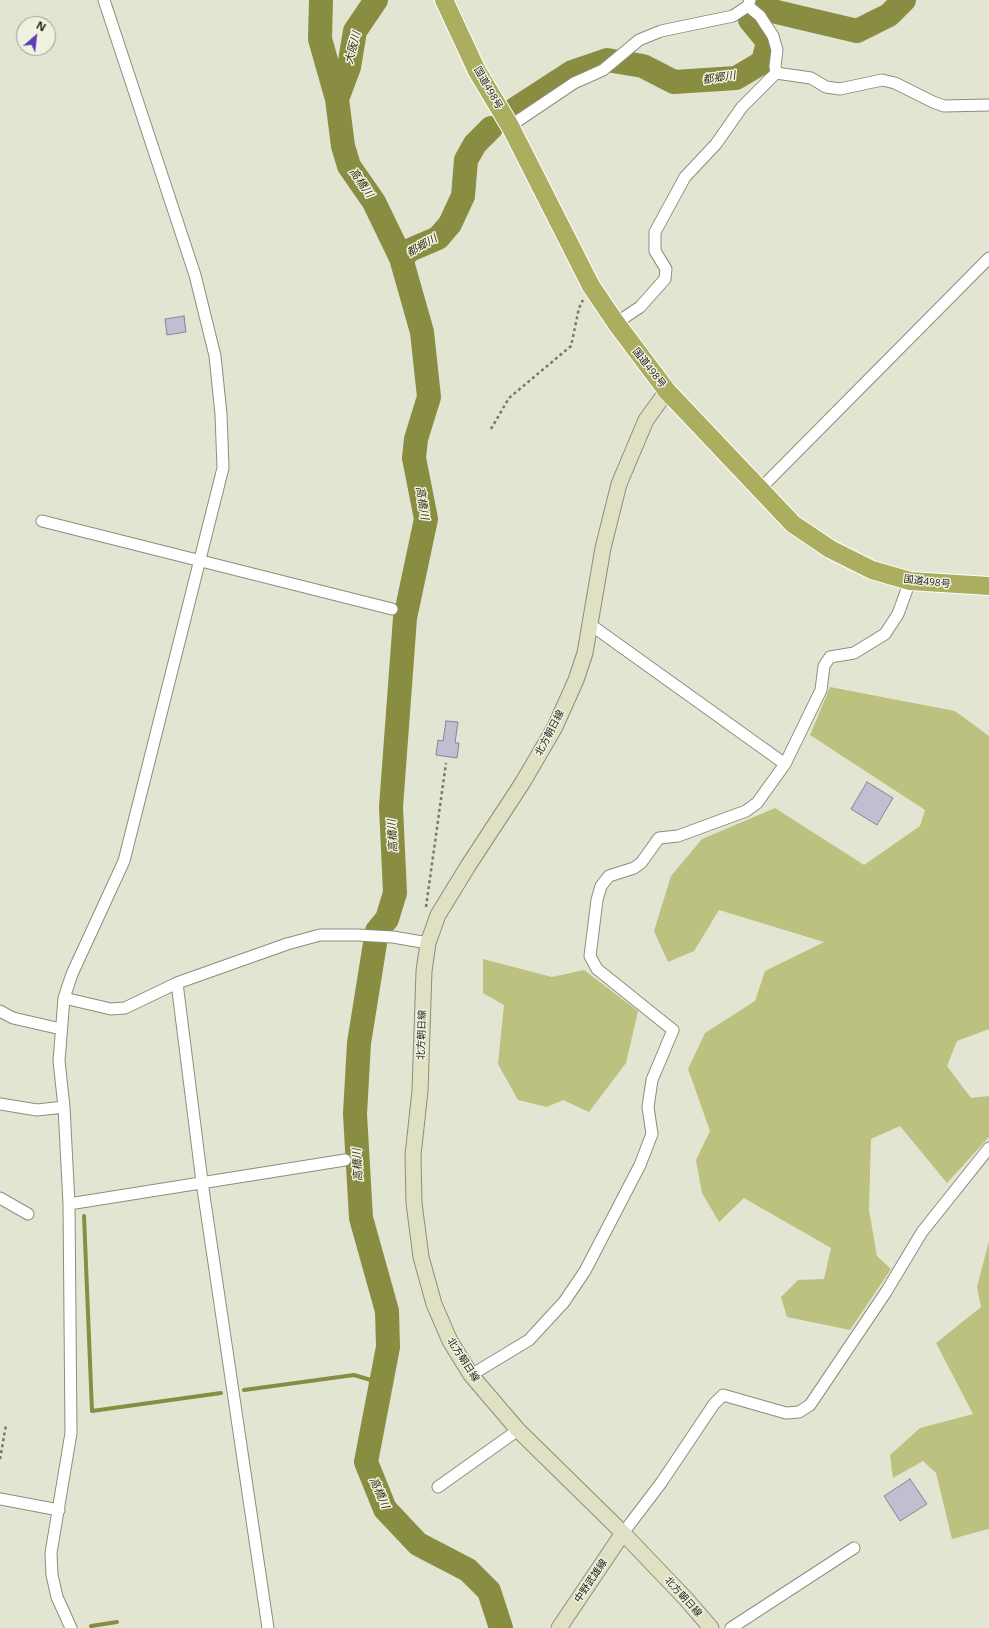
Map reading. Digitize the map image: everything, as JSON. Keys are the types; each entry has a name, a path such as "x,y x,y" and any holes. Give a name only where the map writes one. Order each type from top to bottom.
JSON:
{"highway":[{"name":"国道498号","path":"444,0 477,71 510,126 591,286 616,323 667,391 793,524 830,549 872,570 910,582 989,586"}],"main road":[{"name":"北方朝日線","path":"667,391 646,420 619,484 603,548 585,653 576,680 555,727 523,782 438,915 428,943 424,971 420,1091 413,1155 414,1203 421,1257 434,1304 450,1341 470,1375 518,1430 623,1533 686,1599 711,1628"},
{"name":"中野武雄線","path":"560,1627 623,1533"}],"street":[{"path":"71,1628 57,1597 52,1575 51,1553 70,1433 68,1204 64,1107 59,1061 64,998 72,974 124,861 223,468 221,414 215,356 195,274 104,0"},
{"path":"510,126 574,83 603,70 639,40 661,31 733,16 749,3 760,16 773,36 777,50 775,66 776,73"},
{"path":"776,73 811,78 826,87 840,89 882,80 895,83 944,106 989,105"},
{"path":"616,323 640,307 665,279 666,270 655,251 655,232 685,178 716,144 742,106 776,73"},
{"path":"760,489 989,258"},
{"path":"42,522 392,609"},
{"path":"470,1375 529,1340 564,1302 589,1264 640,1165 652,1134 648,1107 652,1080 673,1030 596,969 590,956 597,900 601,886 609,876 634,868 641,863 659,838 678,836 746,811 757,803 785,764 821,690 824,666 830,657 854,653 885,634 898,614 910,582"},
{"path":"591,624 785,764"},
{"path":"64,998 111,1009 125,1008 177,983 292,943 320,935 357,935 407,938 428,943"},
{"path":"177,983 202,1182 268,1628"},
{"path":"0,1011 13,1018 61,1029"},
{"path":"0,1104 38,1110 64,1107"},
{"path":"623,1533 662,1483 714,1404 723,1395 786,1413 798,1412 810,1404 886,1292 922,1232 989,1148"},
{"path":"68,1204 345,1160"},
{"path":"0,1198 28,1214"},
{"path":"438,1487 518,1430"},
{"path":"0,1499 59,1510"},
{"path":"731,1628 854,1548"}],"path":[{"path":"491,429 509,398 571,346 579,308 591,286"},
{"path":"426,909 446,763"},
{"path":"0,1459 6,1425"}],"green space":[{"path":"830,687 955,711 989,736 989,1029 957,1041 947,1066 971,1098 989,1096 989,1137 947,1183 900,1126 871,1139 869,1210 877,1256 891,1269 850,1330 787,1317 781,1297 798,1280 824,1279 831,1248 744,1198 719,1222 702,1193 696,1160 710,1131 688,1069 705,1033 755,1001 765,971 824,942 719,910 694,951 668,962 654,931 671,876 702,839 775,808 864,865 920,826 925,810 810,735"},
{"path":"483,959 552,977 584,970 638,1011 626,1063 589,1112 563,1100 547,1107 518,1100 498,1064 504,1005 483,993"},
{"path":"989,1241 989,1530 988,1529 952,1539 936,1473 923,1461 893,1478 890,1455 920,1428 973,1414 936,1343 981,1307 977,1287"}],"building":[{"path":"184,316 186,332 167,335 165,319"},
{"path":"446,721 458,722 455,743 459,743 457,758 436,755 438,740 443,741"},
{"path":"867,782 893,798 877,825 851,809"},
{"path":"910,1479 927,1504 900,1521 884,1496"}],"waterway":[{"name":"高橋川","path":"321,0 320,39 337,99 343,146 349,166 374,202 401,258 422,332 429,397 416,439 414,458 426,519 405,618 391,807 395,893 387,919 377,931 359,1043 355,1114 361,1218 387,1311 388,1347 366,1462 385,1509 418,1544 468,1570 489,1591 501,1628"},
{"name":"大阪川","path":"337,99 349,67 355,31 376,0"},
{"name":"都郷川","path":"515,109 572,72 607,60 643,66 674,82 736,78 763,62 768,42 750,20 753,11 764,9 857,31 889,15 904,0"},
{"name":"都郷川","path":"401,258 410,250 438,238 450,224 463,196 466,160 475,144 491,128"},
{"path":"84,1216 92,1411 221,1393"},
{"path":"244,1390 354,1375 381,1383"},
{"path":"92,1628 91,1626 117,1622"}]}
